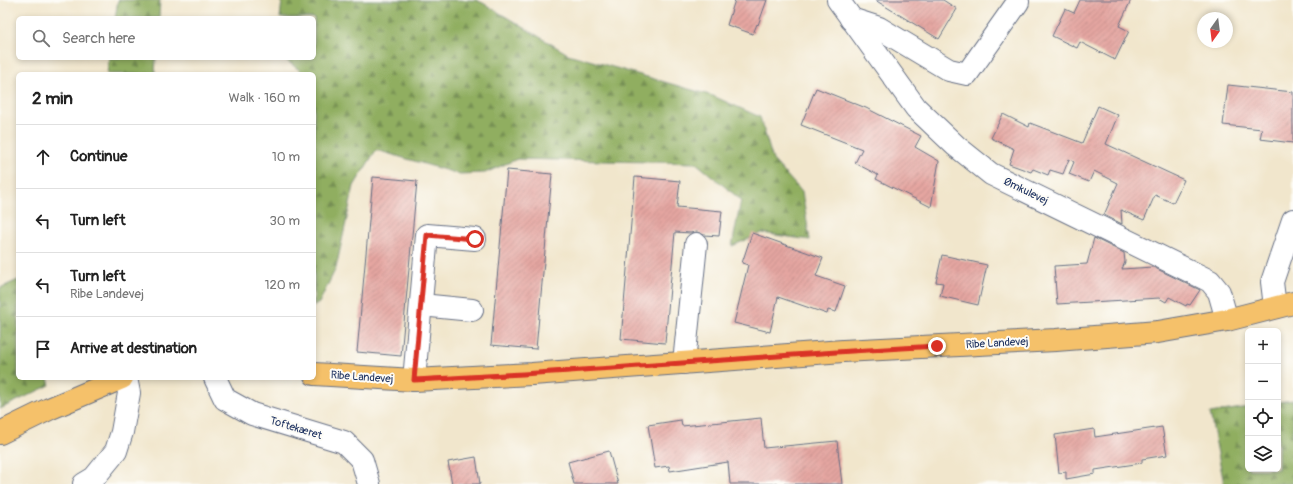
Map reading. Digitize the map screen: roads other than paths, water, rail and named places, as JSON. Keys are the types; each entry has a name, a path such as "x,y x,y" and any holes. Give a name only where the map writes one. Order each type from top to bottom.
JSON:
{"main road":[{"name":"Ribe Landevej","path":"316,374 414,380 502,376 843,351 1056,340 1158,332 1227,320 1284,305"},
{"path":"0,433 49,409 117,380"}],"street":[{"name":"Ømkulevej","path":"838,0 916,108 956,146 991,174 1210,281 1219,292 1227,320"},
{"path":"851,19 879,28 949,70 967,74 1018,2"},
{"path":"1284,305 1272,282 1293,220"},
{"path":"414,380 427,235 475,239"},
{"path":"684,363 696,244"},
{"path":"421,305 472,310"},
{"path":"84,484 94,478 116,451 122,432 129,393 126,380"},
{"name":"Toftekæret","path":"216,380 225,399 252,414 344,442 362,460 369,484"}]}
